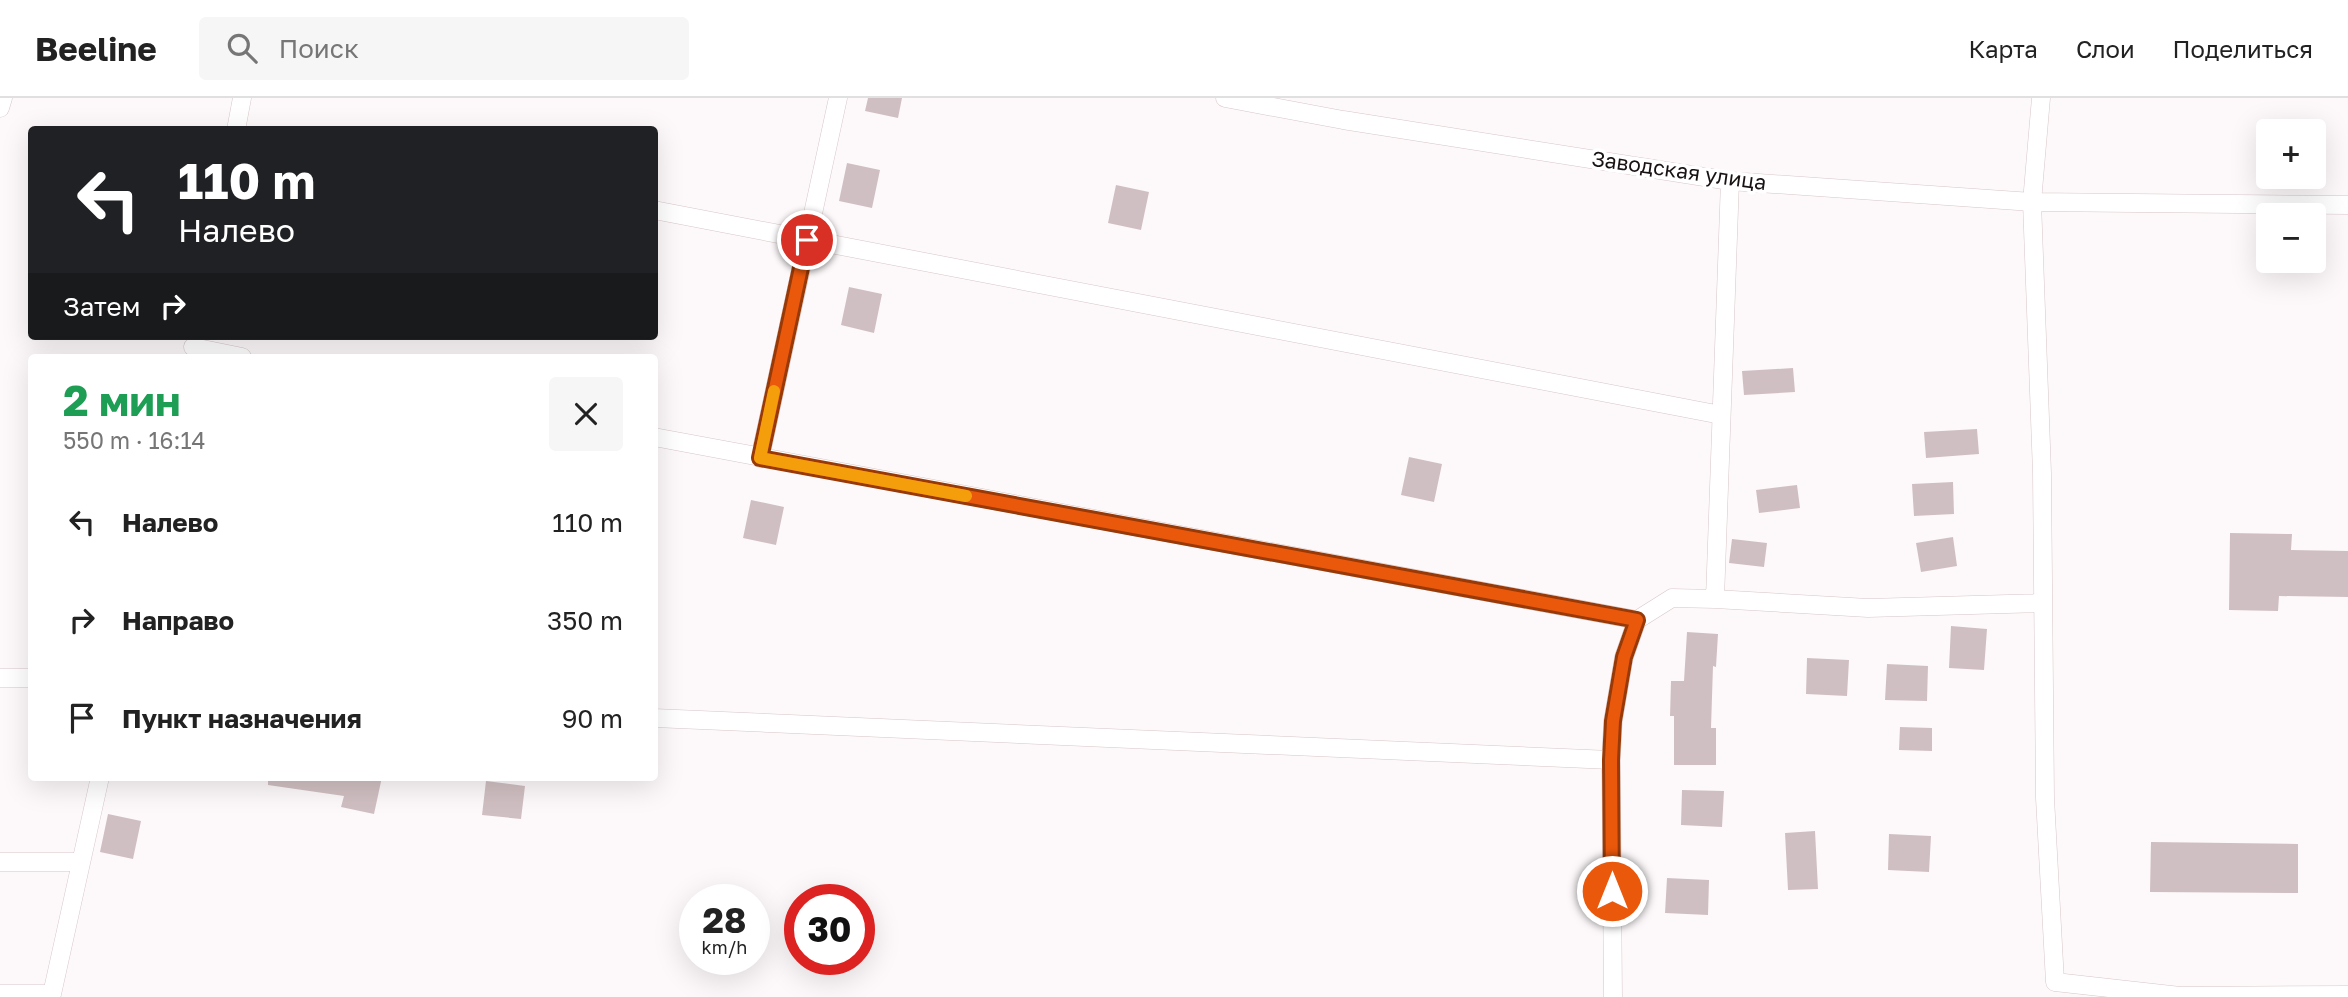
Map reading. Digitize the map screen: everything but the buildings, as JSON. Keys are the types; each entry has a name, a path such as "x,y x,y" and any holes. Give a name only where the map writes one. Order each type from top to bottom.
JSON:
{"street":[{"path":"0,108 3,98"},
{"path":"238,126 242,98"},
{"path":"760,458 838,98"},
{"name":"Заводская улица","path":"1225,98 1343,120 1730,181 2032,202 2348,205"},
{"path":"2041,98 2032,202 2042,473 2045,798 2055,982 2180,996 2348,995"},
{"path":"1715,598 1730,181"},
{"path":"658,211 1721,415"},
{"path":"193,347 227,354"},
{"path":"658,438 1637,620"},
{"path":"1613,997 1613,721 1624,657 1637,620 1672,598 1715,598 1868,608 2043,603"},
{"path":"0,678 28,678"},
{"path":"658,718 1611,760"},
{"path":"0,995 52,994 99,781"},
{"path":"0,862 81,862"}],"slow traffic":[{"path":"774,391 760,458 966,496"}],"route":[{"path":"807,240 760,458 1637,620 1624,657 1613,721 1612,891"}]}
